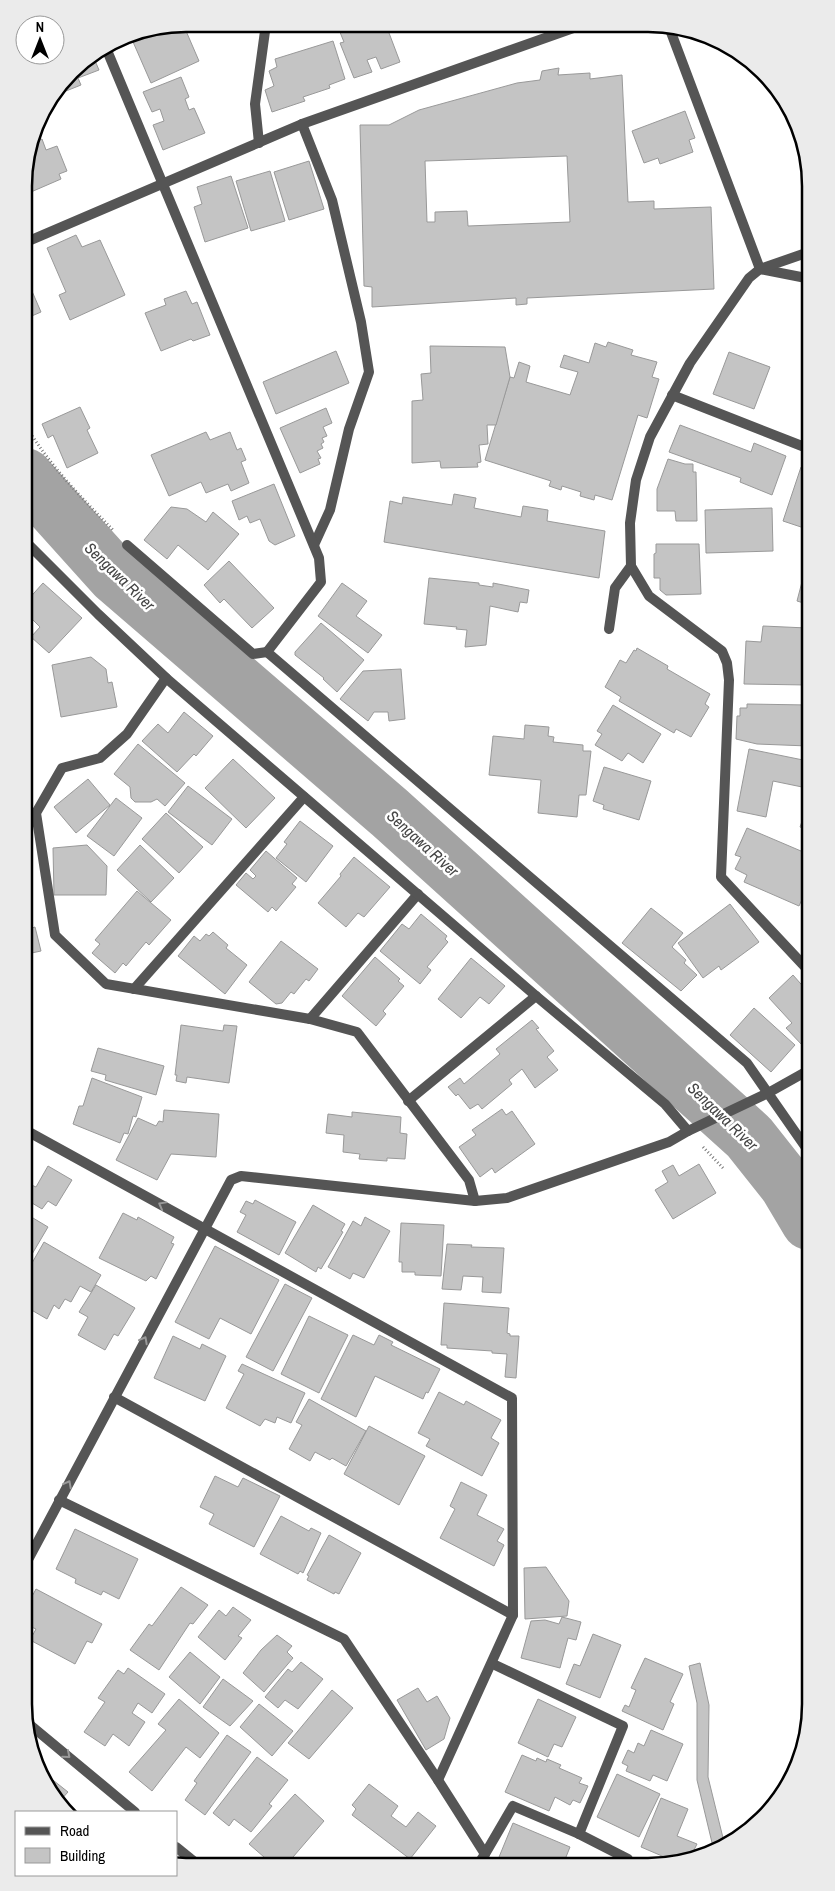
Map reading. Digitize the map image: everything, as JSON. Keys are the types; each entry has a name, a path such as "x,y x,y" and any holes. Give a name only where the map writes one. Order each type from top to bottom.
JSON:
{"street":[{"path":"33,239 163,185 302,124 562,32"},
{"path":"259,143 255,104 265,33"},
{"path":"672,34 760,269"},
{"path":"108,53 314,545 319,558 321,582 267,652 253,654 127,545"},
{"path":"302,124 332,200 361,322 369,372 350,429 330,510 314,545"},
{"path":"802,254 760,269 749,278 690,363 650,437 636,480 630,523 630,566 649,596 722,651 727,663 729,680 721,877 802,964"},
{"path":"760,269 802,277"},
{"path":"672,395 802,446"},
{"path":"33,549 166,678 536,996 665,1104 688,1131"},
{"path":"609,629 615,588 630,566"},
{"path":"267,652 747,1063 802,1142"},
{"path":"166,678 127,734 100,758 62,768 36,813 55,935 106,984 310,1019 357,1032 469,1180 475,1201"},
{"path":"134,989 304,797"},
{"path":"310,1019 418,894"},
{"path":"408,1101 536,996"},
{"path":"32,1552 231,1180 241,1176 475,1201 507,1198 669,1142 702,1124 751,1102 802,1074"},
{"path":"32,1133 512,1398 513,1615 438,1780"},
{"path":"114,1397 513,1615"},
{"path":"60,1500 344,1639 438,1780 482,1858 513,1806 580,1834 624,1858"},
{"path":"492,1664 623,1726 580,1834"},
{"path":"35,1729 134,1811"},
{"path":"178,1849 190,1858"}],"path":[{"path":"33,438 70,486 127,545"},
{"path":"688,1131 723,1168"}],"building":[{"path":"187,33 199,61 151,83 133,42 156,35"},
{"path":"340,33 389,33 400,62 381,69 376,57 367,60 372,72 354,78 340,43 344,42"},
{"path":"333,41 345,79 329,85 330,88 303,97 305,101 272,112 265,90 274,86 269,71 277,67 275,59"},
{"path":"96,62 99,70 78,78"},
{"path":"559,68 558,75 590,73 590,79 622,75 628,202 654,201 654,209 711,207 714,289 527,298 527,304 516,305 516,298 372,307 372,287 364,286 360,125 389,125 419,110 517,83 540,80 542,71","holes":["567,156 570,222 468,226 467,211 435,212 435,222 427,222 425,161"]},
{"path":"181,77 189,97 185,99 189,110 194,108 205,133 163,150 153,125 164,121 160,109 152,112 143,92"},
{"path":"78,78 81,85 66,91"},
{"path":"685,111 695,138 689,140 693,152 660,164 658,158 644,163 632,131"},
{"path":"42,139 46,150 57,146 67,171 59,174 61,179 33,191 34,166"},
{"path":"309,161 324,209 289,220 274,172"},
{"path":"270,171 285,221 251,231 236,181"},
{"path":"231,176 248,228 205,242 194,207 202,204 197,187"},
{"path":"76,235 82,247 100,240 125,295 70,320 59,295 66,292 47,248"},
{"path":"186,291 192,304 197,302 210,335 193,341 191,339 161,351 145,313 166,305 164,299"},
{"path":"33,293 41,312 33,315"},
{"path":"608,342 633,350 631,355 657,362 652,377 659,379 647,418 638,415 612,500 595,495 594,500 580,496 581,492 562,486 561,490 549,486 551,481 485,460 510,377 514,378 519,362 530,366 526,382 570,395 578,372 560,367 564,355 589,363 595,343 606,347"},
{"path":"430,346 505,347 510,377 496,425 487,425 488,444 479,445 481,462 477,463 478,467 441,468 440,461 412,463 412,401 423,400 421,374 431,373"},
{"path":"336,351 349,383 276,414 263,382"},
{"path":"729,352 770,367 754,409 713,394"},
{"path":"80,407 90,428 87,430 98,453 67,468 53,435 48,438 42,424"},
{"path":"326,408 332,423 323,427 327,436 322,438 324,442 321,444 323,448 317,451 321,458 318,459 320,464 300,473 280,428"},
{"path":"680,425 751,452 754,443 786,456 772,495 740,482 741,478 669,452"},
{"path":"206,432 210,440 230,432 237,450 241,448 246,460 241,462 249,483 231,491 228,484 206,493 201,482 169,496 151,455"},
{"path":"668,459 685,464 693,464 693,472 696,472 697,521 676,521 675,511 657,511 657,489"},
{"path":"801,467 802,467 802,527 783,521"},
{"path":"274,484 295,536 275,545 269,541 260,519 250,523 247,516 239,520 232,501"},
{"path":"454,494 476,498 474,508 521,517 523,506 548,510 547,521 605,531 599,578 384,542 390,501 402,504 403,497 452,505"},
{"path":"171,507 187,509 206,522 213,512 239,534 208,570 178,545 167,559 144,540"},
{"path":"772,508 773,551 706,553 705,510"},
{"path":"656,544 699,544 701,594 666,595 660,590 660,578 654,578"},
{"path":"229,561 274,608 252,628 224,599 220,603 204,585"},
{"path":"429,578 479,583 479,585 493,587 493,583 529,590 527,603 520,602 518,612 490,606 486,645 465,647 467,630 456,629 457,627 424,624"},
{"path":"802,582 802,602 797,601"},
{"path":"43,583 82,618 49,653 33,639 33,635 40,627 33,620 33,594"},
{"path":"342,583 367,601 356,616 382,635 368,653 318,616"},
{"path":"321,623 364,660 337,692 324,678 295,655 295,652"},
{"path":"763,626 802,628 802,685 744,684 746,641 761,642"},
{"path":"637,648 668,666 667,669 710,694 705,704 709,707 691,737 676,729 674,733 619,701 621,697 605,687 620,660 626,663"},
{"path":"91,657 106,669 108,683 112,682 117,707 61,717 52,665"},
{"path":"401,669 405,719 389,721 388,712 374,712 368,721 340,699 363,671"},
{"path":"747,704 802,705 802,746 757,744 736,739 737,716 740,716 740,708 747,708"},
{"path":"613,705 661,734 643,763 628,753 622,761 595,745 602,734 597,731"},
{"path":"184,712 213,736 196,756 194,754 177,772 142,741 158,724 168,733"},
{"path":"525,725 549,727 548,736 554,737 553,742 583,745 583,751 591,751 586,795 579,795 577,817 538,813 541,780 489,775 493,736 524,739"},
{"path":"138,744 185,783 165,806 157,799 151,802 135,802 131,798 130,787 114,774"},
{"path":"749,749 802,760 802,787 773,781 766,817 737,811"},
{"path":"233,759 275,798 246,828 205,788"},
{"path":"604,767 651,781 639,820 603,809 604,805 593,801"},
{"path":"88,779 110,805 76,833 54,807"},
{"path":"188,786 232,819 212,845 168,812"},
{"path":"116,798 142,818 114,856 87,836"},
{"path":"166,813 203,847 179,873 142,839"},
{"path":"300,821 333,846 306,882 276,858 287,844 284,842"},
{"path":"747,828 802,851 802,899 799,906 744,882 747,875 735,869 741,857 735,855"},
{"path":"87,845 107,866 106,895 54,895 53,848"},
{"path":"140,845 174,878 151,902 117,870"},
{"path":"266,851 297,878 292,884 296,887 276,911 272,907 268,912 236,885 246,873 253,879 256,876 250,870"},
{"path":"354,857 390,887 364,917 358,913 346,927 318,903"},
{"path":"137,891 171,920 149,945 146,942 126,966 123,963 115,973 92,953 100,944 95,940"},
{"path":"730,904 759,942 721,970 719,966 703,978 678,943"},
{"path":"651,908 683,933 672,947 686,960 684,963 697,975 681,991 622,943"},
{"path":"421,914 447,936 445,939 448,942 427,967 431,970 420,984 380,951 402,924 409,929"},
{"path":"35,927 41,951 32,953 33,928"},
{"path":"213,932 228,945 226,948 247,965 225,994 178,956 194,936 200,941 206,934 209,936"},
{"path":"281,941 318,969 309,981 306,979 294,994 291,992 282,1003 276,1004 249,982"},
{"path":"375,957 400,979 398,981 404,986 383,1011 386,1014 376,1026 342,996"},
{"path":"471,958 505,986 489,1004 480,997 461,1018 438,999"},
{"path":"793,975 802,985 802,1045 786,1028 792,1023 769,998"},
{"path":"754,1008 795,1045 771,1072 730,1035"},
{"path":"532,1020 539,1028 536,1029 554,1051 547,1057 558,1070 535,1088 522,1069 509,1080 512,1084 482,1109 478,1104 470,1109 458,1094 456,1096 448,1087 460,1078 464,1084 500,1054 496,1049"},
{"path":"181,1025 223,1031 224,1025 237,1026 229,1083 187,1077 186,1083 176,1081 177,1075 175,1075"},
{"path":"98,1048 164,1066 156,1095 105,1080 106,1075 91,1071"},
{"path":"92,1078 142,1097 136,1117 133,1116 128,1134 124,1133 120,1143 73,1124 79,1106 83,1106"},
{"path":"502,1109 506,1115 512,1111 535,1144 495,1173 492,1168 480,1177 459,1147 476,1135 472,1130"},
{"path":"164,1110 219,1114 216,1157 171,1154 157,1180 116,1160 138,1118 156,1126 159,1121 163,1122"},
{"path":"352,1112 401,1117 400,1133 407,1134 405,1159 387,1158 387,1161 359,1159 360,1154 343,1152 344,1135 326,1133 328,1114 352,1117"},
{"path":"699,1164 716,1193 673,1219 655,1190 668,1182 662,1171 673,1165 679,1176"},
{"path":"48,1166 72,1180 56,1206 48,1201 42,1209 32,1203 32,1185 36,1187"},
{"path":"255,1200 296,1222 279,1255 237,1232 246,1215 240,1212 246,1201 253,1204"},
{"path":"313,1205 345,1224 341,1231 343,1232 321,1269 318,1267 316,1272 285,1253"},
{"path":"123,1213 137,1220 138,1217 174,1237 171,1243 174,1244 156,1279 151,1276 146,1281 99,1258"},
{"path":"365,1217 390,1231 364,1278 353,1273 350,1279 328,1267 353,1221 361,1226"},
{"path":"32,1218 48,1227 32,1254"},
{"path":"401,1223 444,1225 441,1276 415,1275 415,1272 402,1272 402,1262 399,1262"},
{"path":"44,1242 101,1275 91,1292 80,1286 71,1302 65,1299 59,1309 54,1305 47,1319 32,1310 32,1262"},
{"path":"447,1244 504,1248 501,1293 482,1292 483,1277 463,1276 461,1290 442,1289"},
{"path":"215,1246 279,1280 251,1334 220,1318 209,1339 175,1322"},
{"path":"285,1284 312,1298 273,1371 246,1357"},
{"path":"96,1285 135,1308 118,1336 114,1334 105,1350 78,1335 88,1317 79,1312"},
{"path":"444,1303 509,1308 507,1333 510,1336 519,1336 516,1378 505,1377 507,1354 447,1348 447,1345 441,1345"},
{"path":"309,1316 348,1335 319,1393 281,1374"},
{"path":"353,1335 374,1345 379,1335 393,1342 391,1345 440,1369 423,1399 375,1376 356,1417 321,1399"},
{"path":"173,1336 200,1349 202,1344 226,1356 205,1401 154,1378"},
{"path":"242,1364 305,1393 291,1423 277,1417 275,1423 265,1419 260,1426 226,1408 244,1374 238,1371"},
{"path":"439,1392 464,1405 466,1401 501,1420 491,1438 499,1443 482,1476 426,1446 430,1439 418,1433"},
{"path":"309,1399 366,1431 346,1466 332,1458 330,1460 315,1452 310,1461 289,1449 302,1425 296,1422"},
{"path":"369,1426 425,1456 399,1505 344,1474"},
{"path":"215,1476 238,1487 243,1478 280,1496 254,1547 209,1524 214,1514 200,1507"},
{"path":"461,1482 487,1495 477,1515 504,1529 497,1541 504,1545 494,1566 440,1538 455,1509 450,1506"},
{"path":"281,1516 309,1531 311,1528 321,1533 303,1573 300,1571 298,1574 260,1554"},
{"path":"75,1529 138,1559 119,1599 103,1591 101,1595 75,1583 76,1579 56,1569"},
{"path":"329,1535 361,1553 339,1594 335,1592 334,1594 307,1580 309,1576 307,1575"},
{"path":"546,1567 569,1601 567,1616 525,1619 524,1568"},
{"path":"181,1587 208,1605 193,1624 190,1623 159,1670 130,1650 149,1624 152,1626"},
{"path":"36,1589 102,1624 92,1643 87,1641 75,1664 32,1641 32,1636 36,1629 32,1627 32,1596"},
{"path":"233,1607 251,1620 238,1636 242,1638 225,1660 198,1637 219,1610 226,1616"},
{"path":"562,1617 581,1622 576,1640 568,1638 560,1668 521,1658 531,1621 545,1620 559,1624"},
{"path":"593,1634 621,1645 600,1698 566,1684 574,1664 580,1666"},
{"path":"277,1635 292,1646 287,1652 293,1658 264,1692 243,1673 261,1650"},
{"path":"190,1652 220,1677 200,1704 169,1677"},
{"path":"645,1658 683,1674 670,1702 674,1704 663,1730 622,1711 625,1705 629,1707 636,1690 631,1688"},
{"path":"301,1662 323,1679 298,1709 285,1700 278,1708 265,1697 288,1669 292,1672"},
{"path":"700,1663 709,1705 708,1777 723,1839 712,1845 697,1780 697,1703 689,1666"},
{"path":"128,1668 165,1694 152,1713 138,1703 132,1713 145,1722 129,1746 113,1734 105,1746 84,1732 105,1702 98,1698 118,1670 124,1674"},
{"path":"223,1679 253,1701 230,1726 203,1707"},
{"path":"418,1688 427,1702 437,1696 450,1718 444,1739 426,1750 397,1700"},
{"path":"332,1690 353,1708 309,1759 288,1743"},
{"path":"179,1699 219,1733 200,1758 186,1747 152,1791 129,1772 166,1730 158,1724"},
{"path":"538,1699 576,1717 562,1747 554,1744 548,1757 518,1743"},
{"path":"259,1704 293,1731 272,1756 240,1727"},
{"path":"651,1730 683,1744 667,1781 653,1775 650,1781 626,1771 628,1766 622,1763 628,1750 634,1753 638,1743 644,1746"},
{"path":"227,1735 251,1752 205,1815 185,1800 197,1783 194,1781"},
{"path":"522,1755 536,1761 537,1758 546,1762 547,1759 561,1765 559,1768 582,1778 579,1783 588,1786 580,1803 573,1800 570,1805 555,1797 549,1811 505,1792"},
{"path":"257,1757 288,1780 269,1804 272,1806 251,1832 234,1819 229,1826 213,1813"},
{"path":"617,1774 660,1794 639,1837 597,1817"},
{"path":"52,1780 68,1792 63,1797"},
{"path":"369,1784 398,1806 391,1816 406,1827 418,1812 436,1826 411,1858 409,1858 352,1815 356,1809 352,1805"},
{"path":"295,1794 324,1821 292,1858 265,1858 249,1844"},
{"path":"661,1798 688,1809 677,1836 697,1844 693,1851 665,1857 641,1847"},
{"path":"513,1823 570,1847 566,1858 499,1858"}],"waterway":[{"name":"Sengawa River","path":"33,485 115,576 390,813 749,1137 787,1185 802,1210"}]}
